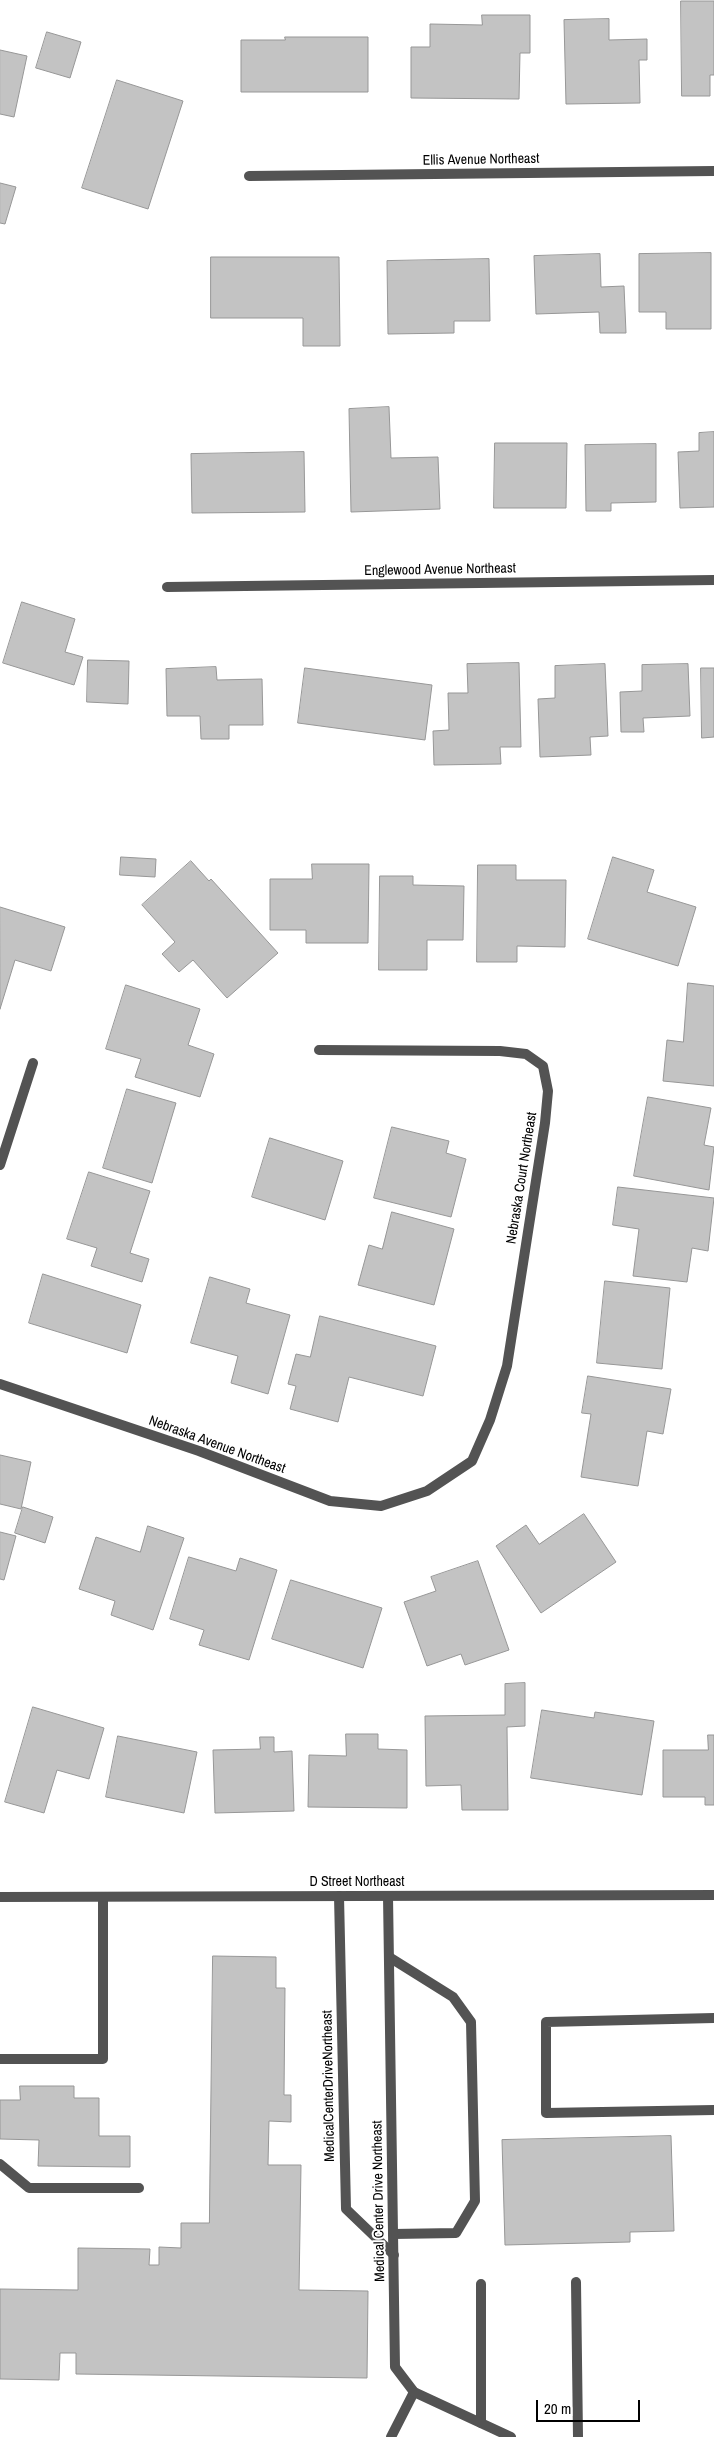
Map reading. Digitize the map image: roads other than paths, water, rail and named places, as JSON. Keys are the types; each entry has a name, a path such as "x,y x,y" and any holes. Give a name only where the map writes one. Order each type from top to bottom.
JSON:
{"street":[{"name":"Ellis Avenue Northeast","path":"249,176 714,171"},
{"name":"Englewood Avenue Northeast","path":"167,587 714,580"},
{"name":"Nebraska Court Northeast","path":"319,1050 500,1051 526,1054 543,1066 548,1091 545,1123 507,1366 490,1420 472,1462 427,1491"},
{"path":"0,1165 34,1064"},
{"name":"Nebraska Avenue Northeast","path":"0,1384 199,1451 330,1501 381,1506 427,1491"},
{"name":"D Street Northeast","path":"0,1897 714,1895"},
{"name":"MedicalCenterDriveNortheast","path":"339,1896 346,2209 394,2255"},
{"name":"Medical Center Drive Northeast","path":"388,1896 395,2367 414,2392 511,2437"},
{"path":"0,2059 103,2059 103,1897"},
{"path":"389,1957 453,1997 471,2022 475,2191 475,2201 456,2233 393,2234"},
{"path":"714,2018 546,2022 546,2113 714,2110"},
{"path":"0,2164 29,2188 139,2188"},
{"path":"576,2282 578,2437"},
{"path":"481,2284 481,2423"},
{"path":"391,2437 414,2392"}]}
